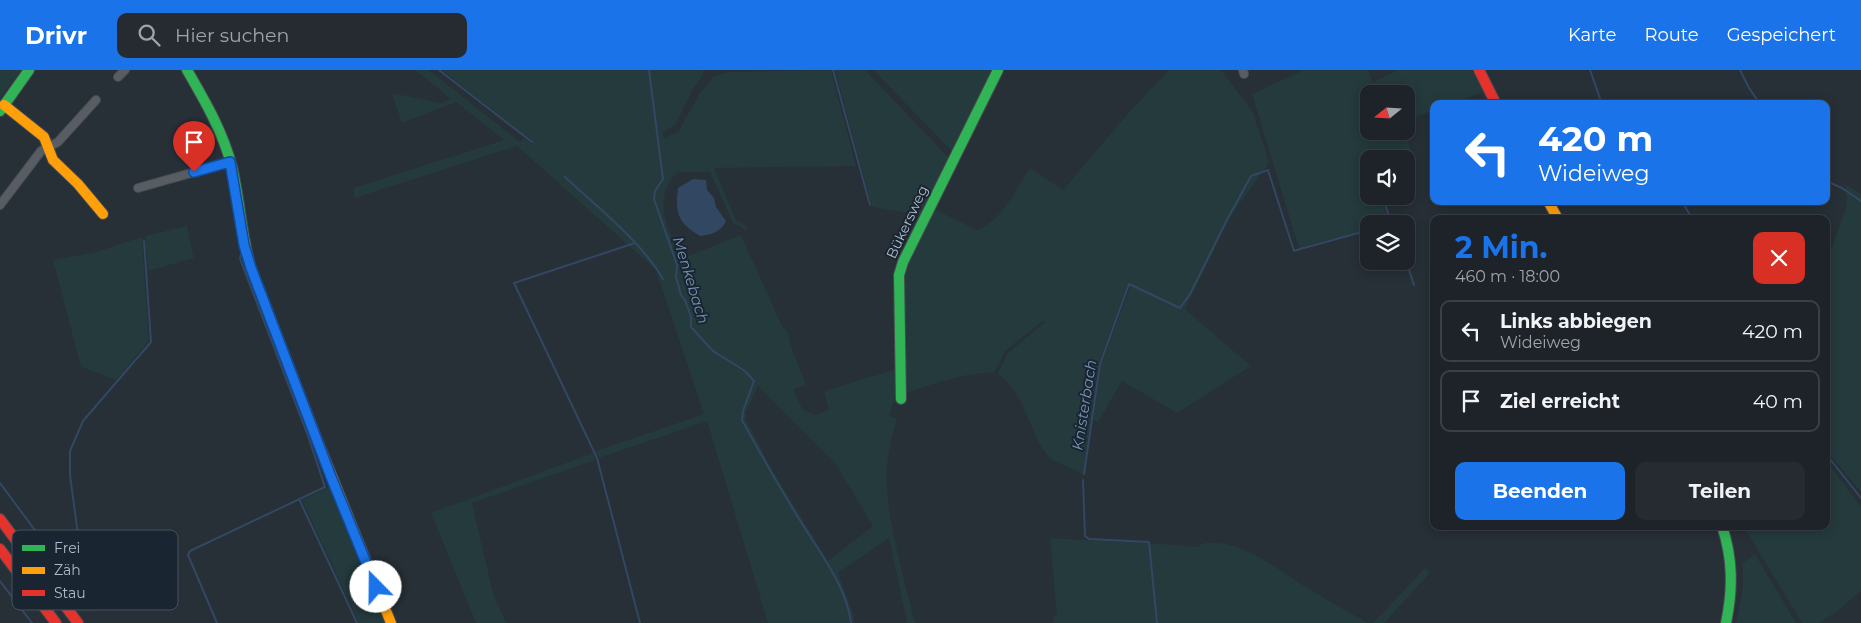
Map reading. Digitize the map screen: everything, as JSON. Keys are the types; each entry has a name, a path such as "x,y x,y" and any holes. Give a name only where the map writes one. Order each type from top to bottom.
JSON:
{"main road":[{"path":"29,70 2,108 44,137 53,160 78,184 104,214"},
{"path":"187,70 222,134 230,162 244,245 251,268 331,477 391,623"},
{"name":"Bükersweg","path":"900,400 901,329 899,275 903,262 954,156 998,70"},
{"path":"1480,70 1494,100"},
{"path":"0,519 12,535"},
{"path":"1723,530 1731,560 1733,587 1726,623"},
{"path":"0,549 12,565"},
{"path":"46,610 56,623"},
{"path":"68,610 78,623"}],"street":[{"path":"118,78 125,70"},
{"path":"0,205 41,151 58,142 96,100"},
{"path":"138,188 230,162"}],"green space":[{"path":"0,70 21,70 0,99"},
{"path":"415,70 429,70 520,142 524,138 532,144 533,142 442,70 703,70 703,75 693,89 675,125 663,132 664,138 678,132 700,93 713,77 728,72 831,70 856,166 714,168 736,220 746,226 748,231 733,223 710,172 678,172 670,182 665,193 665,214 680,259 741,235 782,326 788,332 791,346 806,385 793,390 803,410 815,415 829,410 824,391 897,369 896,396 889,416 897,418 888,460 888,503 902,573 915,623 907,623 889,538 838,573 855,623 768,623 707,421 599,458 596,451 704,414 656,270 517,146 355,198 353,188 504,140 456,102 402,123 392,93 441,103 451,99","holes":["758,386 835,463 873,526 828,561 773,471 746,419 746,412"]},
{"path":"835,70 865,70 949,158 920,215 872,207"},
{"path":"873,70 993,70 952,151"},
{"path":"1169,70 1221,70 1253,112 1269,163 1230,217 1185,309 1251,366 1177,413 1122,381 1098,422 1093,420 1101,364 1130,288 1127,286 1098,365 1083,474 1051,459 1047,455 1035,435 1014,390 997,374 1008,353 1045,322 1043,321 1005,351 994,373 962,376 906,393 904,268 934,209 977,230 986,226 1001,212 1030,168 1063,190 1131,110"},
{"path":"1304,70 1368,70 1373,82 1398,70 1472,70 1483,92 1462,100 1430,100 1430,112 1415,117 1415,85 1360,85 1360,140 1407,140 1411,150 1360,150 1360,205 1383,205 1387,215 1360,215 1360,231 1299,248 1252,94"},
{"path":"1845,184 1861,194 1861,492 1830,455 1830,253 1847,205"},
{"path":"187,226 194,258 148,271 145,236"},
{"path":"142,237 149,341 116,380 81,367 53,260 97,252"},
{"path":"593,453 595,460 472,503 493,593 506,623 476,623 431,513"},
{"path":"1830,465 1861,507 1861,591 1836,612 1819,623 1802,623 1745,530 1830,530"},
{"path":"330,487 387,623 359,623 302,500"},
{"path":"1050,538 1199,547 1200,544 1214,543 1228,545 1242,549 1268,562 1312,591 1368,623 1054,623 1053,617 1057,616"},
{"path":"1755,554 1796,623 1736,623 1743,590 1743,563"},
{"path":"1425,568 1430,573 1384,623 1373,623"}],"water":[{"path":"693,179 706,180 707,190 714,198 716,207 726,221 721,228 712,234 700,236 687,227 678,211 678,188"}],"waterway":[{"path":"439,70 532,142"},
{"name":"Menkebach","path":"649,70 663,179 655,191 654,199 677,265 676,277 681,295 685,300 691,317 691,327 713,351 745,371 754,381 743,411 742,420 844,595 851,623"},
{"path":"833,70 870,205"},
{"path":"1590,70 1601,100"},
{"path":"1740,70 1757,100"},
{"path":"1084,474 1100,364 1129,284 1180,308 1190,294 1251,176 1268,170 1294,251 1303,248"},
{"path":"565,177 631,238 654,265 663,279"},
{"path":"1830,183 1842,188 1861,201"},
{"path":"1385,205 1389,215"},
{"path":"1684,205 1690,215"},
{"path":"1304,248 1360,232"},
{"path":"77,530 70,475 70,451 83,421 151,342 144,241"},
{"path":"635,243 514,283 597,458 640,623"},
{"path":"217,623 188,555 190,551 325,487 308,436 240,259 241,254"},
{"path":"1409,270 1414,285"},
{"path":"1830,459 1861,498"},
{"name":"Knisterbach","path":"1083,480 1085,536 1089,539 1149,542 1157,623"},
{"path":"0,483 35,530"},
{"path":"299,499 357,623"},
{"path":"0,581 12,597"},
{"path":"22,610 32,623"}],"traffic: fast":[{"path":"0,111 29,70"},
{"path":"187,70 224,141 235,179 251,268 314,432"},
{"path":"901,399 899,275 903,262 998,70"},
{"path":"1723,530 1731,574 1726,623"}],"traffic: slow":[{"path":"4,105 44,137 53,160 78,184 103,214"},
{"path":"1550,205 1556,215"},
{"path":"314,432 391,623"}],"traffic: jam":[{"path":"1479,70 1494,100"},
{"path":"0,519 12,535"},
{"path":"0,549 12,565"},
{"path":"46,610 56,623"},
{"path":"68,610 78,623"}],"route":[{"path":"194,172 230,162 244,245 251,268 331,477 376,587"}]}
